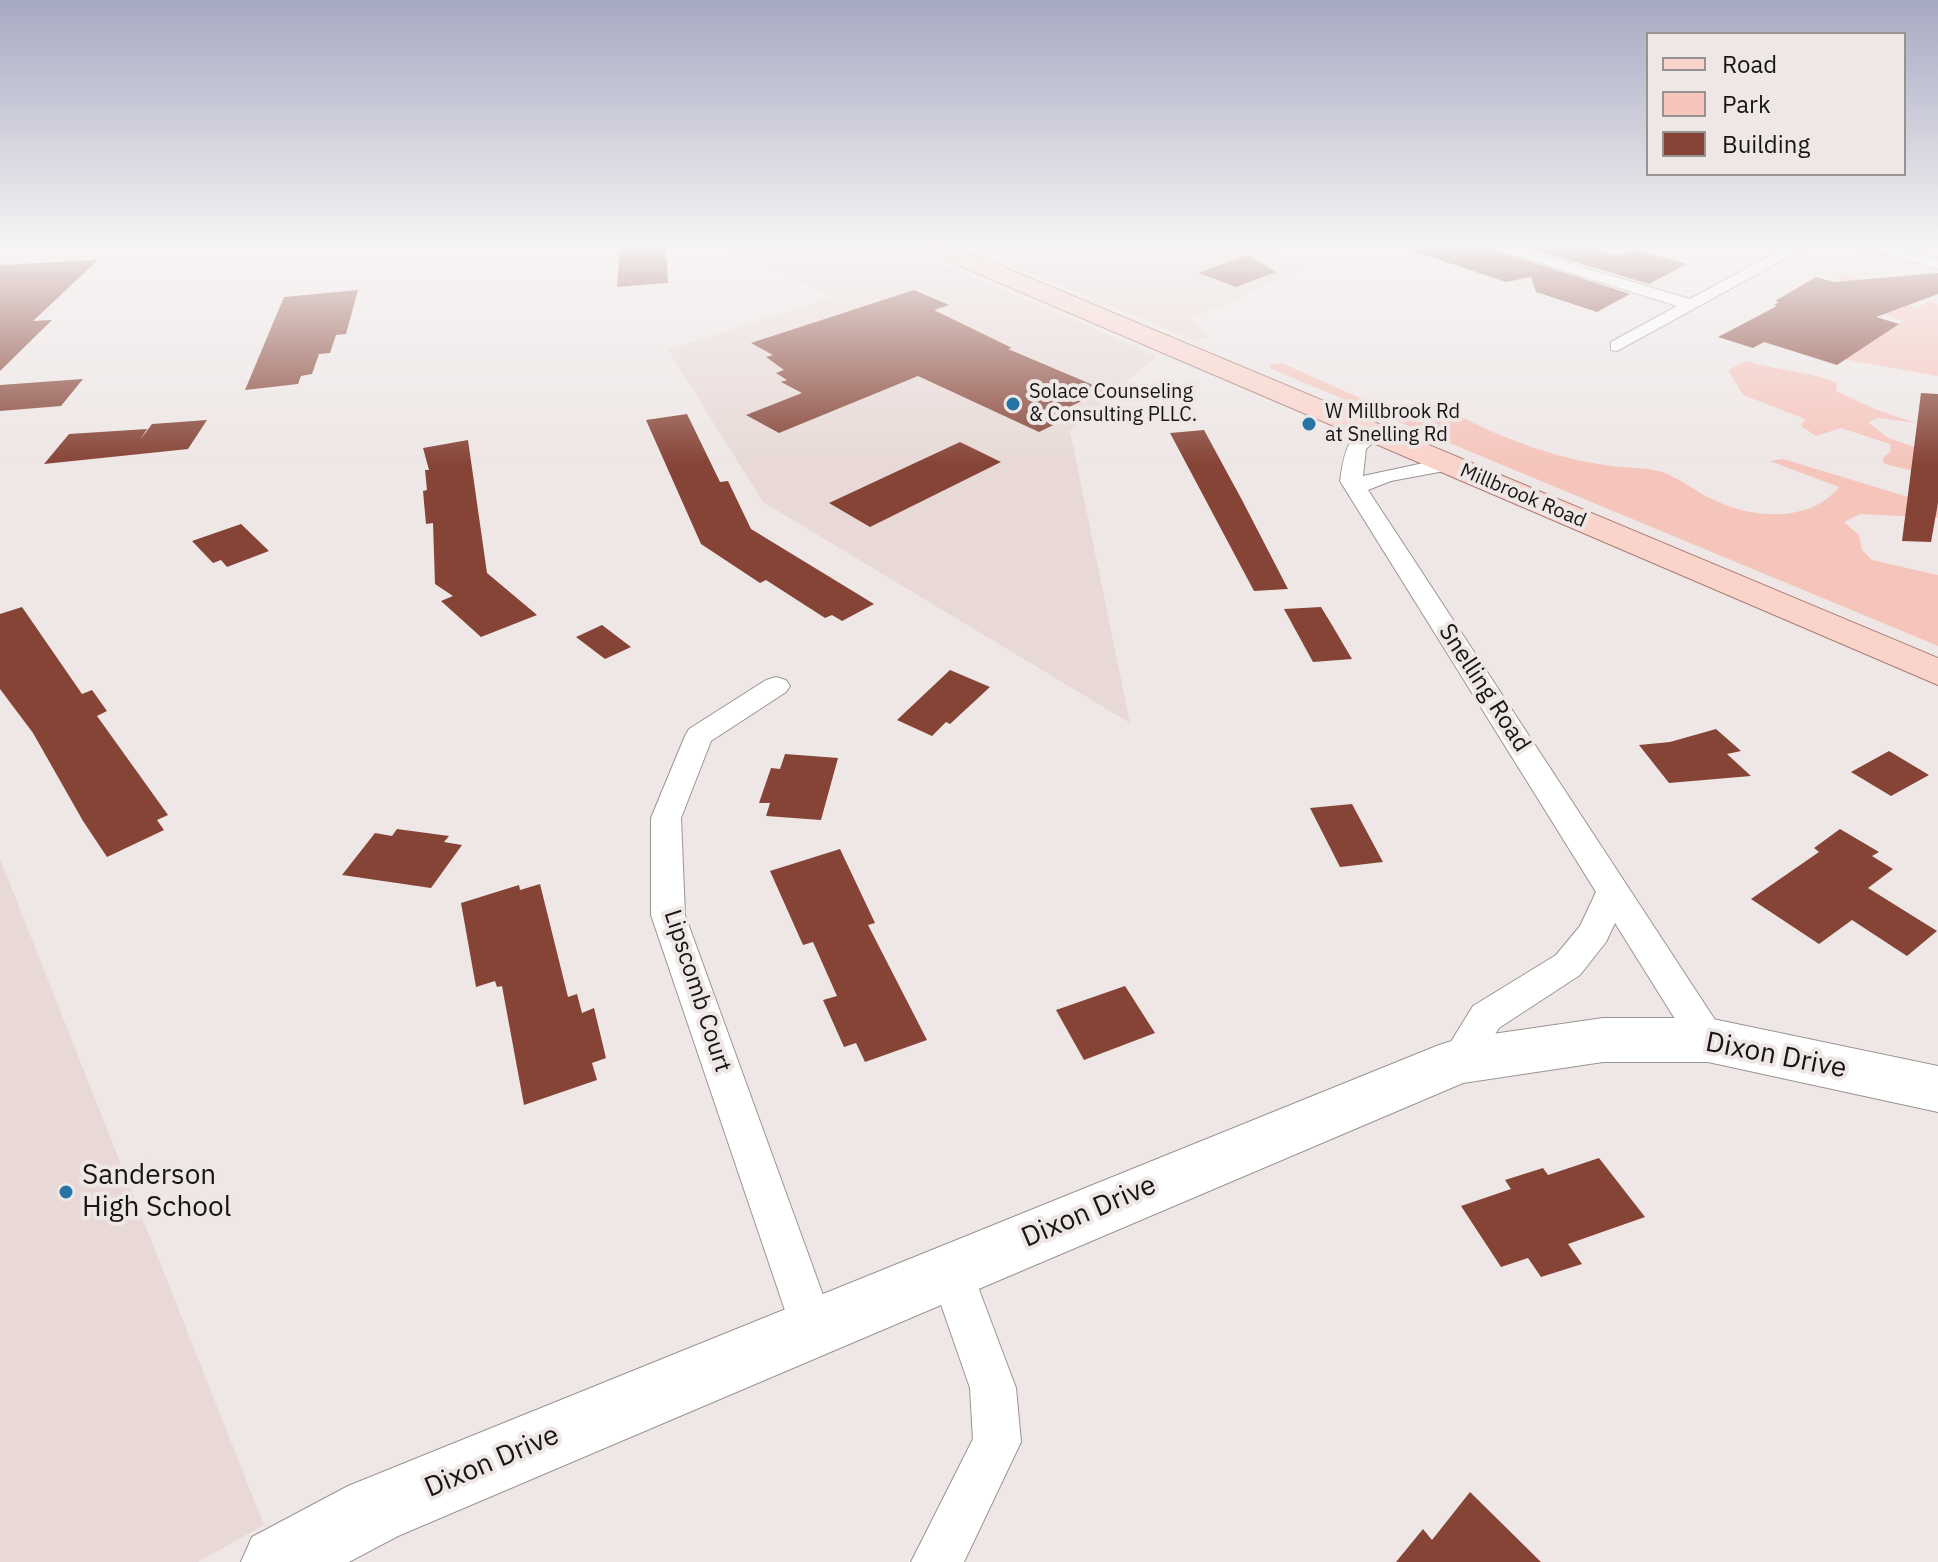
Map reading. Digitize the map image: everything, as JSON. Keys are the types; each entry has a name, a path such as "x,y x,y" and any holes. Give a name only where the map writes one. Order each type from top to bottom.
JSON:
{"main road":[{"name":"Millbrook Road","path":"1102,318 1938,673"}],"street":[{"path":"1617,346 1668,318"},
{"path":"1373,433 1356,447 1351,481 1355,487 1386,475 1447,464"},
{"name":"Snelling Road","path":"1355,487 1708,1040"},
{"name":"Lipscomb Court","path":"776,686 699,736 666,818 668,915 813,1328"},
{"path":"1458,1061 1486,1017 1568,965 1594,933 1613,890"},
{"name":"Dixon Drive","path":"277,1562 373,1511 1458,1061 1603,1040 1708,1040 1938,1089"},
{"path":"937,1562 997,1442 993,1388 951,1270"}],"shaded area":[{"path":"767,318 1068,318 1157,356 1070,431 1130,723 763,502 668,350"},
{"path":"1140,318 1193,318 1190,319 1208,337 1196,341"},
{"name":"Sanderson High School","path":"0,859 264,1525 198,1562 0,1562"}],"green space":[{"path":"1894,318 1938,318 1938,376 1820,355 1904,321"},
{"path":"1747,361 1837,383 1836,391 1877,410 1916,423 1879,418 1868,422 1888,438 1938,455 1917,472 1885,464 1882,459 1891,451 1890,444 1841,428 1816,436 1801,426 1805,419 1743,395 1728,370"},
{"path":"1271,364 1284,364 1409,420 1433,424 1435,408 1454,413 1547,452 1586,462 1662,472 1714,500 1746,511 1763,514 1797,512 1827,499 1839,487 1770,461 1783,459 1938,506 1938,518 1860,514 1844,522 1859,535 1862,550 1872,560 1938,575 1938,646 1269,368"}],"building":[{"path":"0,318 52,320 0,371"},
{"path":"275,318 350,318 346,334 336,335 330,353 319,354 312,374 301,376 298,384 245,390"},
{"path":"828,318 950,318 1012,348 1008,349 1105,390 1065,409 1076,414 1039,432 918,376 779,433 746,415 802,393 781,382 787,380 776,373 784,370 766,357 773,355 751,343"},
{"path":"1754,318 1879,318 1899,324 1837,365 1764,342 1753,348 1718,337"},
{"path":"83,379 61,406 0,411 0,385"},
{"path":"1921,393 1938,394 1938,503 1931,542 1902,541"},
{"path":"687,414 720,482 728,481 751,529 874,604 842,621 832,615 825,618 766,580 760,583 701,544 646,420"},
{"path":"207,420 188,449 44,464 69,434 147,429 140,440 152,424"},
{"path":"1204,430 1288,589 1254,591 1170,433"},
{"path":"468,440 487,573 537,615 481,637 441,601 453,596 435,584 433,523 426,524 423,491 427,490 425,470 429,470 423,448"},
{"path":"960,442 1001,462 870,527 829,503"},
{"path":"241,524 269,551 227,567 221,560 213,563 192,541"},
{"path":"22,607 82,694 92,690 107,711 97,716 168,815 157,820 164,830 107,857 83,821 33,733 0,689 0,614"},
{"path":"1321,607 1352,659 1313,662 1284,609"},
{"path":"602,625 631,647 605,659 576,637"},
{"path":"950,670 990,687 950,724 946,722 932,736 897,720"},
{"path":"1716,729 1741,751 1727,754 1751,776 1669,783 1639,745 1670,742"},
{"path":"1889,751 1929,775 1891,796 1851,772"},
{"path":"785,754 838,758 821,820 766,816 770,803 759,803 771,768 780,769"},
{"path":"1352,804 1383,862 1340,867 1310,808"},
{"path":"397,829 449,836 444,842 462,845 431,888 342,875 375,833 392,836"},
{"path":"1840,829 1879,852 1872,856 1893,869 1868,888 1937,931 1907,956 1852,920 1819,944 1751,899 1819,852 1814,848"},
{"path":"840,849 875,923 868,925 927,1040 865,1062 856,1043 844,1047 823,1000 837,996 813,942 803,945 770,871"},
{"path":"540,884 568,997 577,994 582,1013 594,1008 606,1058 592,1063 597,1080 524,1105 502,986 497,987 495,981 476,987 461,903 519,885 520,890"},
{"path":"1125,986 1155,1033 1084,1060 1056,1010"},
{"path":"1599,1158 1645,1217 1568,1244 1582,1264 1541,1277 1528,1258 1501,1267 1461,1206 1511,1189 1505,1180 1543,1168 1548,1175"},
{"path":"1470,1492 1541,1562 1396,1562 1423,1529 1432,1540"}],"place":[{"name":"Solace Counseling & Consulting PLLC.","path":"1013,404"},
{"name":"W Millbrook Rd at Snelling Rd","path":"1309,424"},
{"name":"Sanderson High School","path":"66,1192"}]}
